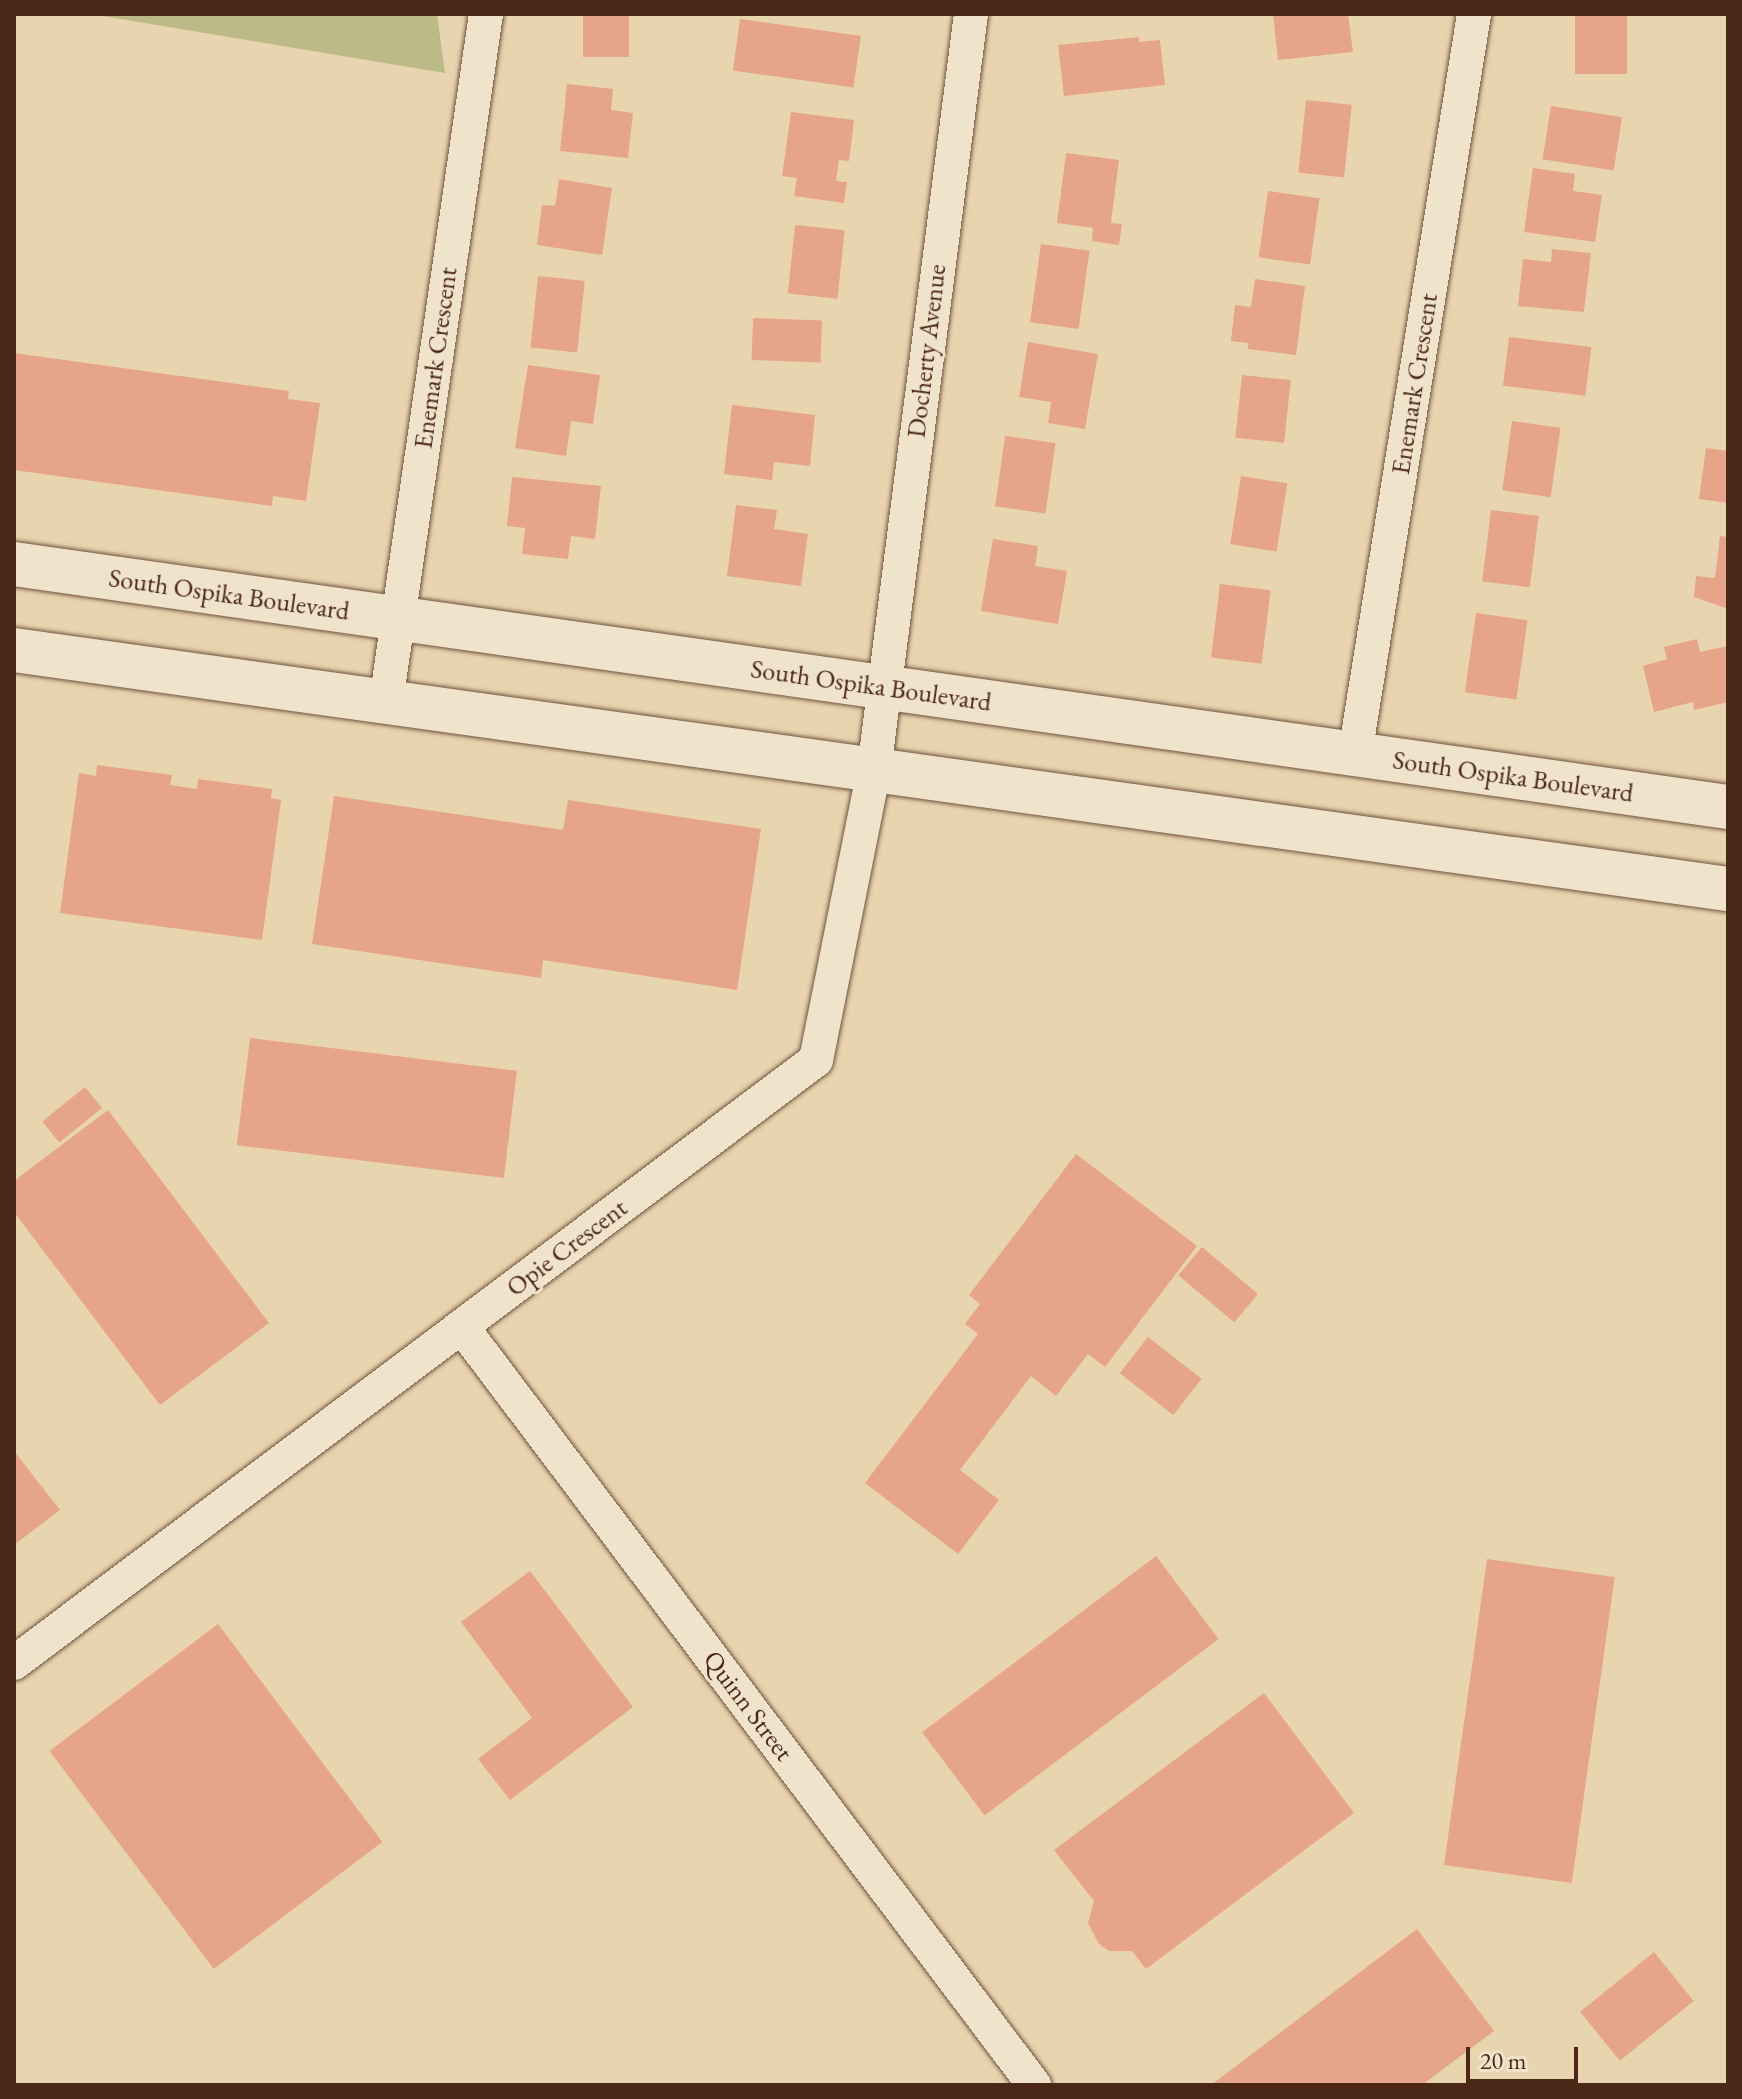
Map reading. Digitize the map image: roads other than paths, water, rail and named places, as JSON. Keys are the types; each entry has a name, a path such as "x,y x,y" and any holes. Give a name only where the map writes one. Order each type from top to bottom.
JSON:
{"main road":[{"name":"South Ospika Boulevard","path":"14,564 1728,807"},
{"path":"14,650 1728,889"}],"street":[{"name":"Enemark Crescent","path":"386,702 486,14"},
{"name":"Docherty Avenue","path":"883,688 971,14"},
{"name":"Enemark Crescent","path":"1355,754 1474,14"},
{"name":"Opie Crescent","path":"14,1663 816,1060 874,770 883,688"},
{"name":"Quinn Street","path":"462,1327 1034,2085"}]}
